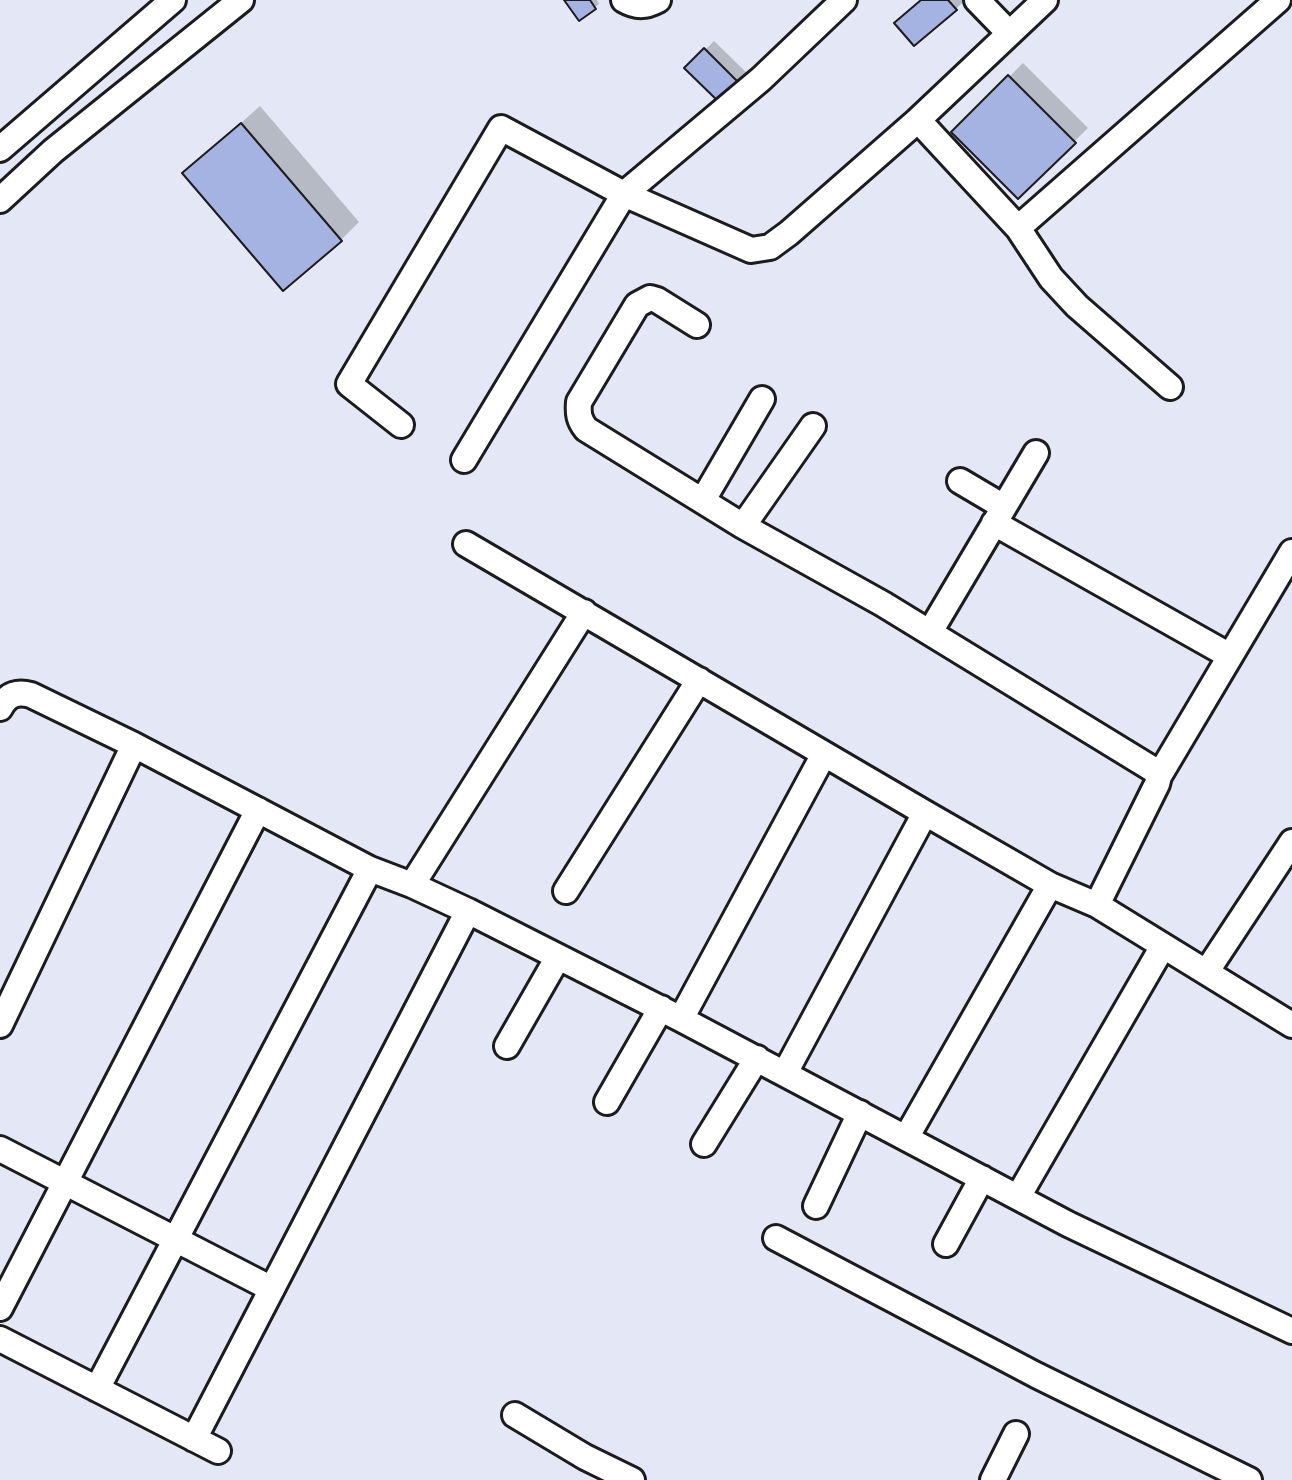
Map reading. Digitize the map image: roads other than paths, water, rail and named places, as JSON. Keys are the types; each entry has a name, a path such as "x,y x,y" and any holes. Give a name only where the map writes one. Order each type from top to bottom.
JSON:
{"street":[{"path":"0,149 173,0"},
{"path":"0,200 53,151 241,0"},
{"path":"624,0 638,6 657,0"},
{"path":"464,460 624,194 761,79 844,0"},
{"path":"977,0 1009,33"},
{"path":"401,425 349,384 502,128 624,194 751,250 770,247 918,120 1045,0"},
{"path":"1018,228 1278,0"},
{"path":"918,120 1018,228 1051,278 1077,306 1170,387"},
{"path":"697,325 657,300 650,298 637,305 579,402 578,413 586,429 743,526 883,604 1154,770 1159,776"},
{"path":"703,500 762,399"},
{"path":"743,526 813,426"},
{"path":"929,632 1036,453"},
{"path":"960,481 999,515 1230,656"},
{"path":"466,544 925,814 1050,885 1097,905 1292,1025"},
{"path":"1097,905 1159,776 1290,560"},
{"path":"412,885 584,612"},
{"path":"566,891 699,680"},
{"path":"0,708 5,699 14,694 31,695 134,745 370,869 468,911 671,1014 1080,1230 1292,1331"},
{"path":"0,1025 134,745"},
{"path":"607,1102 671,1014 824,754"},
{"path":"0,1308 258,810"},
{"path":"785,1073 925,814"},
{"path":"1207,971 1292,842"},
{"path":"97,1389 370,869"},
{"path":"906,1138 1050,885"},
{"path":"194,1439 468,911"},
{"path":"1018,1197 1163,946"},
{"path":"508,1046 558,957"},
{"path":"705,1144 757,1058"},
{"path":"816,1206 860,1113"},
{"path":"0,1149 272,1289"},
{"path":"946,1244 982,1178"},
{"path":"776,1238 1036,1375 1249,1480"},
{"path":"0,1339 218,1451"},
{"path":"515,1415 585,1457 632,1480"},
{"path":"993,1480 1016,1434"}]}
